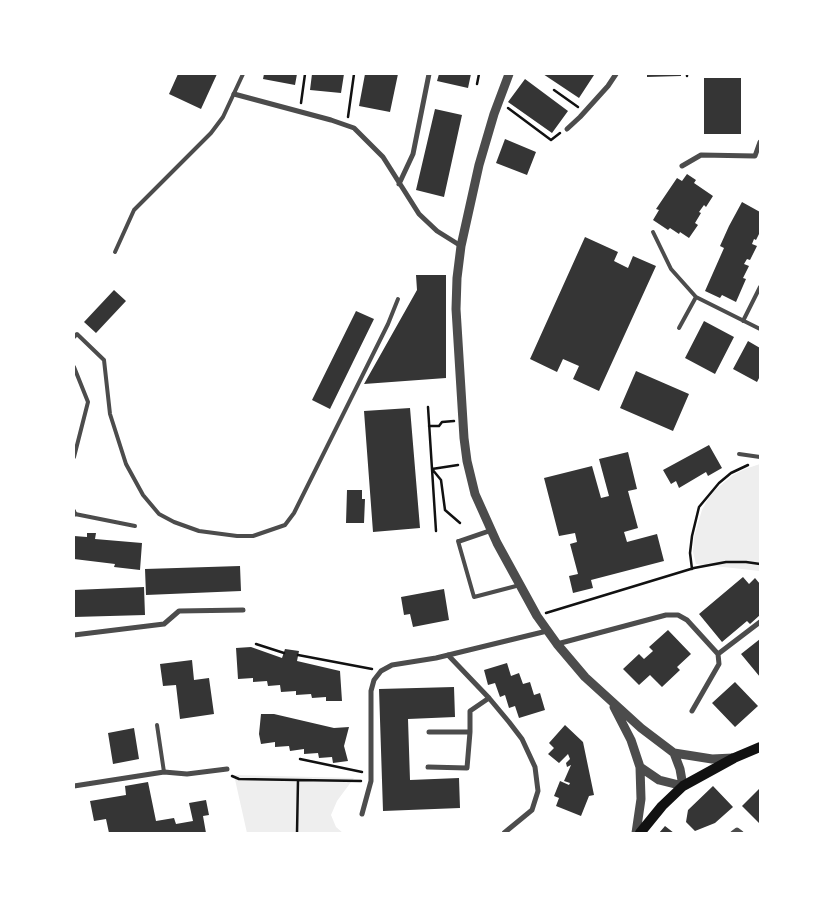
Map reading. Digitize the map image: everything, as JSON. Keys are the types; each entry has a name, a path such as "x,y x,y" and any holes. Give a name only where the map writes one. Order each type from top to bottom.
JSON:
{"main road":[{"path":"638,833 683,786 734,758 760,747"}],"street":[{"path":"399,184 413,154 429,74"},
{"path":"509,74 479,166 461,246 457,278 456,309 463,421 467,463 475,494 537,616 557,644 586,678 641,728 674,753 712,759 734,758"},
{"path":"567,129 585,112 616,74"},
{"path":"234,94 354,128 383,157 419,214 438,231 461,246"},
{"path":"682,166 701,155 755,156 760,142"},
{"path":"460,541 492,530"},
{"path":"74,635 164,624 179,611 244,610"},
{"path":"557,644 666,615 678,615 687,620 718,654 719,664 692,711"},
{"path":"718,654 760,622"},
{"path":"362,814 371,781 370,691 374,680 381,671 392,665 448,655 547,631"},
{"path":"448,655 489,698 522,739 536,766 538,790 532,810 504,833"},
{"path":"428,767 467,768 470,711 489,698"},
{"path":"612,703 631,740 640,767 638,833"},
{"path":"429,732 470,732"},
{"path":"640,767 659,780 683,786 680,769 674,753"},
{"path":"74,786 164,772 187,774 227,769"},
{"path":"733,833 737,830 741,833"}],"lane":[{"path":"115,252 134,210 210,133 223,117 243,74"},
{"path":"653,232 671,269 696,297 760,330"},
{"path":"743,321 760,287"},
{"path":"679,328 696,297"},
{"path":"74,337 77,334 104,360 110,414 126,464 143,495 159,514 174,522 199,530 237,536 253,536 285,525 294,513 388,324 398,299"},
{"path":"74,367 88,402 74,456"},
{"path":"739,454 760,459"},
{"path":"74,513 135,526"},
{"path":"460,541 458,541 474,597 520,585"},
{"path":"157,725 164,772"}],"path":[{"path":"299,112 305,74"},
{"path":"346,126 354,74"},
{"path":"477,84 480,74"},
{"path":"554,90 585,112"},
{"path":"499,102 551,140 567,129"},
{"path":"428,407 436,531"},
{"path":"429,426 439,426 442,422 463,421"},
{"path":"692,569 690,553 699,507 731,473 760,459"},
{"path":"432,469 467,463"},
{"path":"432,469 441,480 445,510 460,523"},
{"path":"537,616 692,569 726,562 760,564"},
{"path":"256,644 284,653"},
{"path":"298,656 381,671"},
{"path":"300,759 371,774"},
{"path":"227,769 229,775 239,779 371,781"},
{"path":"297,833 298,780"}],"shaded area":[{"path":"760,464 760,571 696,564 693,552 694,537 702,510 708,499 715,490 733,475"},
{"path":"234,775 354,778 337,801 331,815 336,827 343,833 247,833"}],"building":[{"path":"178,74 217,74 201,109 169,94"},
{"path":"264,74 297,74 295,85 263,79"},
{"path":"312,74 344,74 341,93 310,90"},
{"path":"365,74 398,74 390,112 359,106"},
{"path":"439,74 471,74 468,88 437,81"},
{"path":"543,74 592,74 594,75 579,98"},
{"path":"647,74 681,74 681,76 647,77"},
{"path":"704,78 741,78 741,134 704,134"},
{"path":"525,79 568,111 552,133 508,102"},
{"path":"435,109 462,115 444,197 416,190"},
{"path":"505,139 536,152 527,175 496,163"},
{"path":"687,174 696,180 694,183 713,196 706,207 704,205 699,212 701,213 695,223 698,225 689,238 670,228 668,230 653,220 659,210 656,209 677,178 682,181"},
{"path":"742,202 760,212 760,232 752,244 757,246 750,260 747,259 744,264 749,266 743,278 746,279 736,302 722,295 720,298 705,291 724,248 720,246"},
{"path":"585,237 618,252 614,261 628,268 633,256 656,266 599,391 573,379 579,366 563,359 557,372 530,359"},
{"path":"416,275 446,275 446,378 364,384 417,290"},
{"path":"114,290 126,301 96,333 84,322"},
{"path":"356,311 374,319 330,409 312,400"},
{"path":"704,321 734,337 715,374 685,358"},
{"path":"748,341 760,348 760,376 757,382 733,369"},
{"path":"636,371 689,394 673,431 620,408"},
{"path":"410,408 420,528 373,532 364,411"},
{"path":"709,445 722,468 708,476 706,472 679,488 676,481 671,484 663,470"},
{"path":"628,452 637,489 628,491 638,528 624,532 627,542 657,534 664,561 591,580 593,588 573,593 569,576 578,574 570,544 577,542 575,533 559,536 544,478 592,466 601,498 609,496 599,459"},
{"path":"347,490 362,490 362,499 365,499 364,523 346,523"},
{"path":"87,533 96,533 95,539 142,543 140,570 114,567 115,564 74,559 74,536 87,537"},
{"path":"240,566 241,591 146,595 145,569"},
{"path":"743,577 749,584 755,578 760,584 760,615 750,624 747,621 722,642 699,614"},
{"path":"144,587 145,615 74,617 74,590"},
{"path":"444,589 449,620 413,627 410,614 404,615 401,597"},
{"path":"668,630 691,654 677,667 680,670 662,687 650,675 639,685 623,669 639,654 644,659 653,651 649,647"},
{"path":"760,639 760,677 741,654"},
{"path":"251,647 282,658 285,649 299,651 297,661 340,671 342,701 326,701 326,697 312,698 311,694 296,695 296,691 281,692 280,685 268,686 267,681 253,682 253,678 238,679 236,648"},
{"path":"192,660 194,680 209,678 214,714 180,719 176,685 163,686 160,664"},
{"path":"507,663 511,676 519,673 523,684 530,682 534,695 540,693 545,710 519,718 515,706 509,708 505,695 500,697 495,683 488,685 484,670"},
{"path":"735,682 758,706 735,727 712,703"},
{"path":"454,687 455,717 408,719 410,780 459,778 460,808 383,811 379,689"},
{"path":"261,714 274,714 334,728 349,727 344,746 348,761 333,763 332,757 319,758 318,753 304,754 304,749 290,751 289,746 275,747 275,742 261,744 259,734"},
{"path":"565,725 583,742 594,795 589,796 581,816 556,806 559,798 554,796 560,781 569,785 570,783 564,781 571,765 567,767 566,763 570,759 568,754 559,763 548,754 554,748 549,743"},
{"path":"134,728 139,759 113,764 108,733"},
{"path":"148,782 156,821 174,818 176,824 193,821 189,803 206,800 209,815 203,816 206,833 109,833 106,819 94,821 90,801 126,795 125,786"},
{"path":"713,786 733,807 715,823 695,831 686,822 688,810"},
{"path":"760,788 760,824 742,806"},
{"path":"665,826 674,833 659,833"}]}
